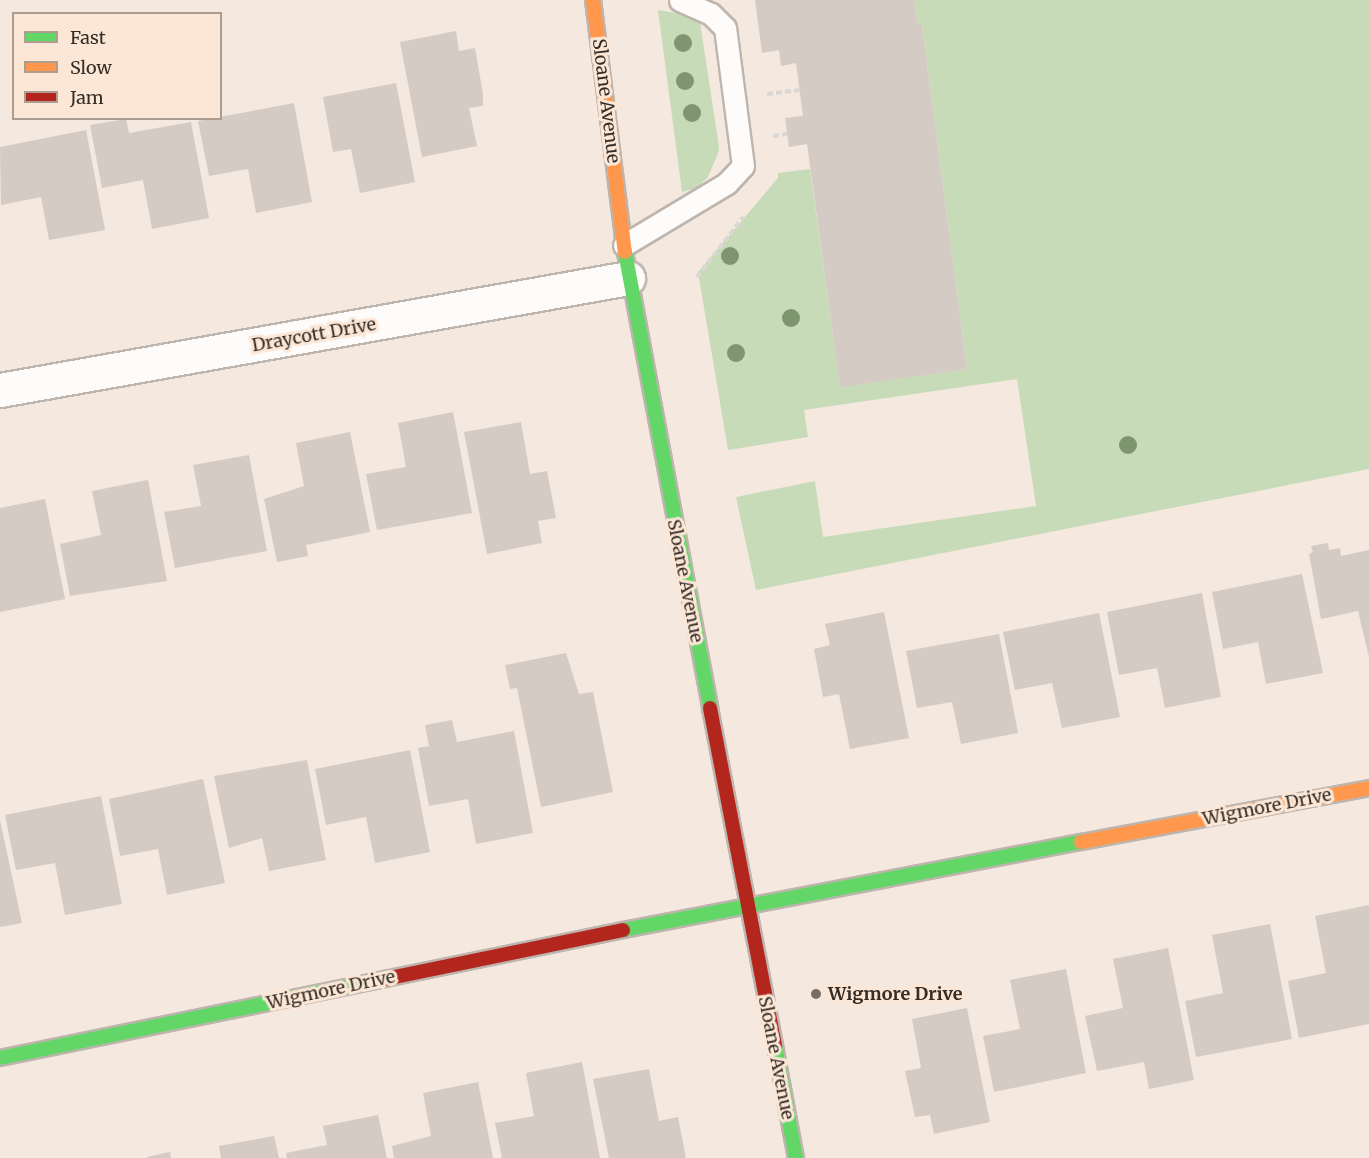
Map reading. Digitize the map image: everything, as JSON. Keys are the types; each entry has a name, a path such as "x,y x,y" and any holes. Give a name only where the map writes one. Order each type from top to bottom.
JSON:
{"street":[{"name":"Sloane Avenue","path":"593,0 628,278 796,1158"},
{"name":"Draycott Drive","path":"0,390 628,278"},
{"name":"Wigmore Drive","path":"0,1058 746,905 1369,788"}],"lane":[{"path":"624,245 727,183 742,166 725,28 711,14 680,0"}],"path":[{"path":"763,94 800,90"},
{"path":"769,137 788,134"}],"green space":[{"path":"914,0 1369,0 1369,469 756,590 736,497 815,481 823,537 1036,506 1017,379 804,410 808,437 728,450 698,272 778,178 778,173 810,169 840,386 967,369 922,25 918,25"},
{"path":"658,10 683,14 700,22 718,140 719,151 708,177 697,188 682,192"}],"building":[{"path":"755,0 914,0 918,25 922,25 967,369 840,387 807,144 789,147 785,118 803,116 796,63 781,66 779,50 762,53"},
{"path":"456,31 459,51 475,48 483,106 469,108 477,146 422,157 400,42"},
{"path":"396,83 415,182 360,193 351,149 333,152 323,97"},
{"path":"294,103 312,202 256,213 248,169 209,176 198,121 222,120 222,116"},
{"path":"126,120 129,133 191,122 209,218 152,229 143,180 102,188 90,125"},
{"path":"86,130 105,230 49,240 41,197 1,205 0,147"},
{"path":"453,412 472,513 377,530 366,474 406,467 398,423"},
{"path":"521,422 530,474 547,471 556,518 538,521 542,543 487,554 464,432"},
{"path":"350,432 370,532 306,545 308,556 277,562 264,499 304,486 296,443"},
{"path":"249,455 267,551 175,568 164,512 201,506 193,465"},
{"path":"148,480 167,581 70,596 60,544 101,535 92,491"},
{"path":"45,499 65,599 0,612 0,508"},
{"path":"1328,543 1329,550 1340,548 1341,556 1369,550 1369,657 1358,611 1321,619 1309,554 1313,552 1311,546"},
{"path":"1302,574 1323,673 1266,684 1258,642 1223,649 1212,592"},
{"path":"1202,593 1221,697 1165,708 1157,668 1119,675 1107,612"},
{"path":"884,612 909,738 850,749 839,694 823,697 814,649 830,645 825,624"},
{"path":"1099,613 1120,717 1062,728 1052,683 1015,690 1003,632"},
{"path":"999,634 1018,733 961,744 952,702 917,708 906,651"},
{"path":"566,653 579,694 593,692 613,792 541,807 517,688 510,689 505,665"},
{"path":"452,720 457,742 514,731 533,833 476,844 468,799 429,806 418,748 429,746 425,725"},
{"path":"410,750 430,852 375,863 366,817 326,825 315,769"},
{"path":"307,760 326,860 269,871 262,838 229,848 214,776"},
{"path":"203,779 225,883 167,895 158,849 120,856 109,799"},
{"path":"101,796 122,904 65,915 55,863 16,870 5,815"},
{"path":"0,820 22,923 0,927"},
{"path":"1369,905 1369,1024 1299,1038 1288,981 1326,973 1315,916"},
{"path":"1270,924 1292,1039 1196,1057 1185,1001 1223,993 1212,935"},
{"path":"1168,948 1194,1080 1149,1089 1144,1062 1097,1071 1085,1016 1123,1008 1113,959"},
{"path":"1066,969 1086,1073 994,1092 983,1036 1020,1029 1010,980"},
{"path":"967,1008 990,1122 934,1134 930,1115 915,1117 905,1071 921,1068 912,1019"},
{"path":"582,1062 600,1158 502,1158 495,1123 534,1116 526,1073"},
{"path":"649,1069 659,1121 678,1117 686,1158 609,1158 593,1079"},
{"path":"478,1082 493,1158 394,1158 392,1146 431,1136 423,1093"},
{"path":"378,1115 387,1158 287,1158 286,1153 327,1145 323,1126"},
{"path":"274,1136 279,1158 221,1158 219,1146"},
{"path":"170,1152 171,1158 147,1158 147,1157"}],"traffic: fast":[{"path":"625,252 710,708"},
{"path":"623,930 1081,842"},
{"path":"0,1058 385,979"},
{"path":"775,1046 796,1158"}],"traffic: slow":[{"path":"593,0 625,252"},
{"path":"1081,842 1369,788"}],"traffic: jam":[{"path":"710,708 775,1046"},
{"path":"385,979 623,930"}],"place":[{"name":"Wigmore Drive","path":"816,994"}]}
